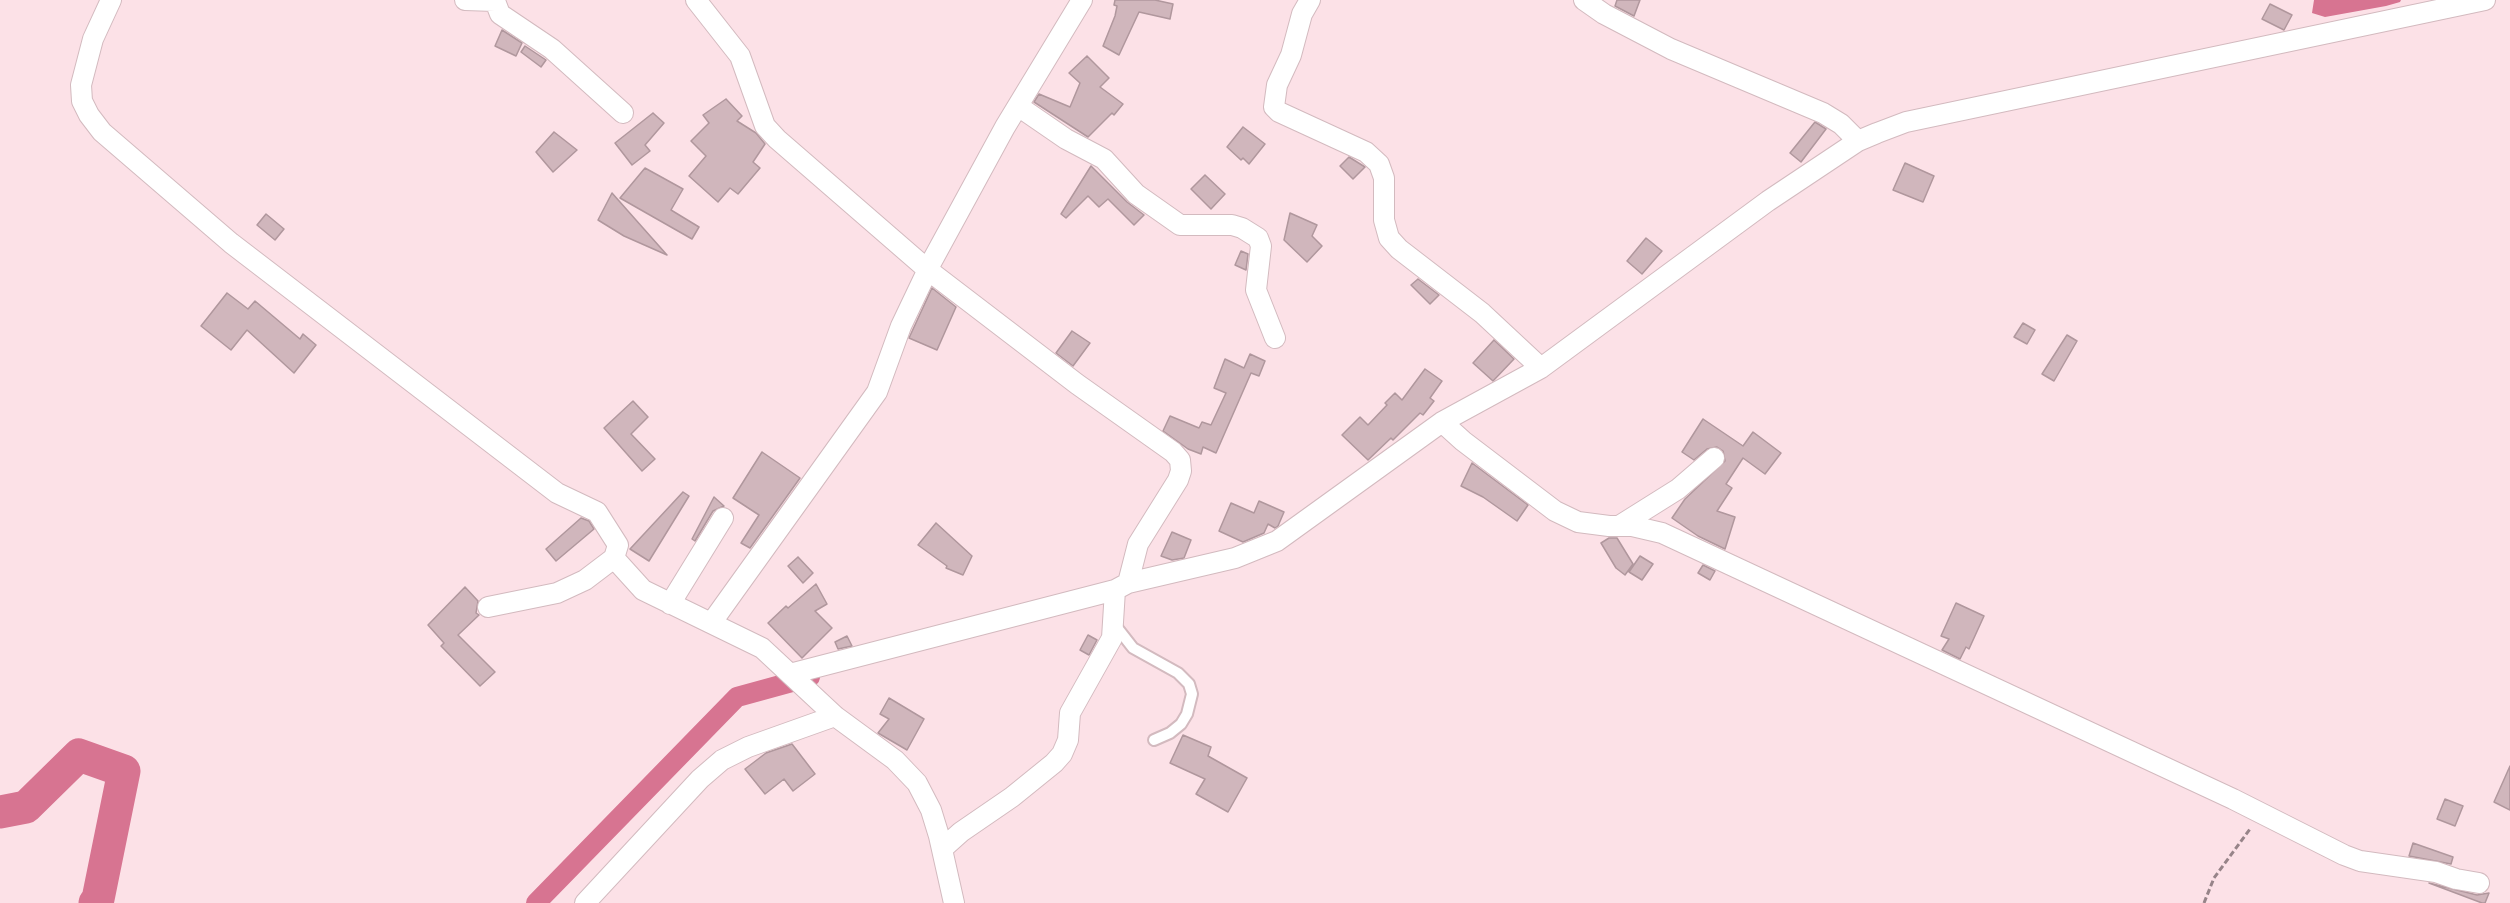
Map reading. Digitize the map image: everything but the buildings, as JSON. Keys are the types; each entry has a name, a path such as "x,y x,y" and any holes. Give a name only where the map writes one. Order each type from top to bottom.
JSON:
{"street":[{"path":"111,0 93,39 81,85 82,101 102,132 240,250 557,493 597,512 618,545 614,558 585,580 557,593 488,607"},
{"path":"465,0 495,1 500,14 552,49 623,113"},
{"path":"696,0 740,56 765,126 928,270 1077,384 1173,453 1179,460 1181,471 1178,480 1138,544 1117,602 1107,651 1070,713 1068,740 1062,754 1046,770 961,832 942,849"},
{"path":"712,622 877,392 902,326 928,270 1018,106 1082,0"},
{"path":"1310,0 1302,14 1291,55 1277,85 1274,107 1279,112 1366,152 1379,164 1384,178 1384,220 1389,238 1399,249 1482,313 1541,368"},
{"path":"1584,0 1604,14 1671,49 1823,113 1841,124 1858,141"},
{"path":"796,681 1117,602 1277,541 1452,430 1541,368 1768,201 1858,141 1906,123 2486,0"},
{"path":"1018,106 1066,139 1104,159 1136,194 1180,225 1232,225 1258,238 1261,246 1256,290 1275,338"},
{"path":"1452,430 1555,511 1578,522 1646,528 1673,538 2258,812 2321,845 2360,861 2436,872 2456,879 2479,883"},
{"path":"1618,526 1678,489 1714,458"},
{"path":"670,604 723,518"},
{"path":"614,558 643,590 762,648 831,712 895,760 917,783 931,810 954,903"},
{"path":"585,903 700,778 722,760 831,712"}],"lane":[{"path":"1117,602 1133,648 1178,673 1189,684 1192,694 1191,704 1184,719 1170,733 1154,740"}],"path":[{"path":"2204,903 2214,878 2252,826 2258,812"}],"shaded area":[{"path":"2314,0 2401,0 2386,6 2325,17 2312,13"}],"waterway":[{"path":"536,903 737,697 810,677"},
{"path":"0,812 26,807 79,755 124,771 98,899 95,903"}]}
